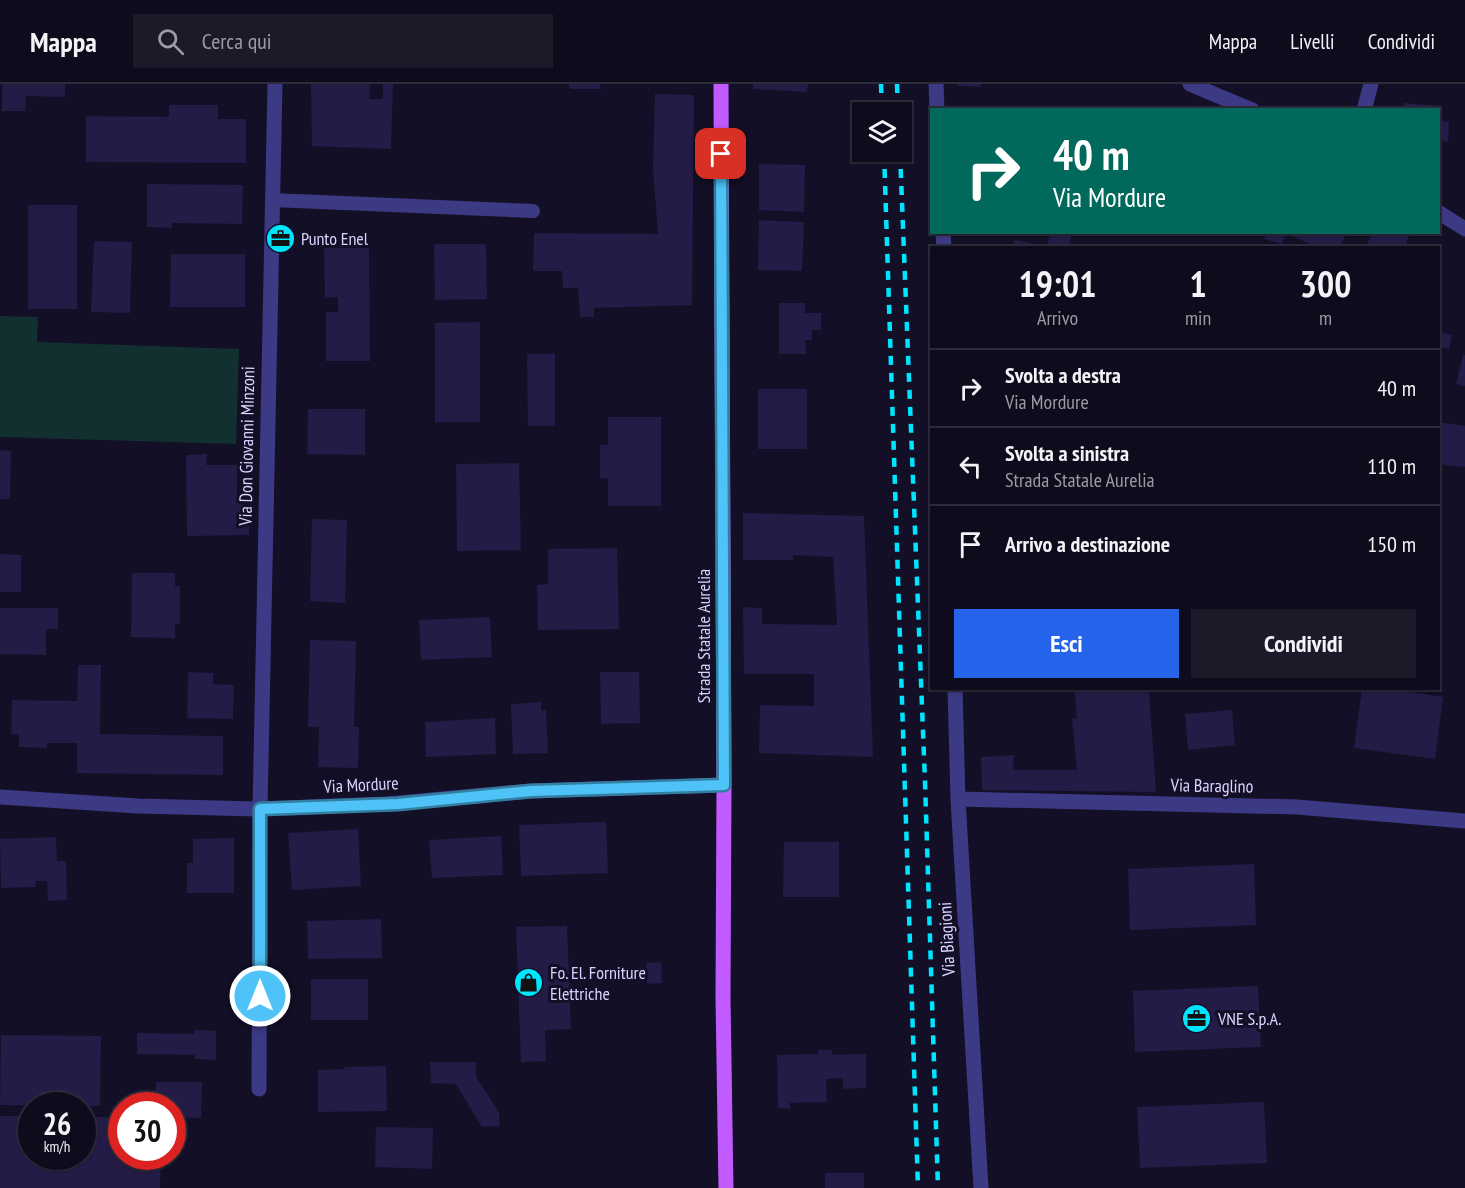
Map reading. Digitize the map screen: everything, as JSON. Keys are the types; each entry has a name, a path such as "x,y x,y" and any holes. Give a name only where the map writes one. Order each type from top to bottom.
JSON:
{"main road":[{"name":"Strada Statale Aurelia","path":"721,84 723,999 726,1188"}],"street":[{"name":"Via Don Giovanni Minzoni","path":"259,1089 260,809 275,84"},
{"path":"936,84 937,108"},
{"path":"1190,84 1247,108"},
{"path":"1365,108 1371,84"},
{"path":"1440,213 1465,229"},
{"name":"Via Biagioni","path":"955,690 958,800 981,1188"},
{"name":"Via Mordure","path":"0,797 138,806 260,809 398,804 531,791 724,785"},
{"name":"Via Baraglino","path":"958,800 1297,807 1465,821"}],"lane":[{"path":"272,200 533,211"}],"green space":[{"path":"0,316 38,317 37,342 239,349 236,444 0,437"}],"building":[{"path":"2,84 65,84 65,97 26,96 25,111 2,111"},
{"path":"311,84 370,84 369,99 383,99 383,84 393,84 391,149 312,146"},
{"path":"569,84 600,84 601,89 570,89"},
{"path":"753,84 808,84 807,92 753,89"},
{"path":"958,84 981,84 981,87 958,86"},
{"path":"655,94 694,95 692,305 594,308 594,317 580,317 578,288 563,288 562,271 533,271 534,233 658,234 653,169"},
{"path":"1404,103 1440,106 1440,108 1404,108"},
{"path":"169,105 218,105 218,119 246,119 246,163 86,162 86,116 169,117"},
{"path":"1066,106 1094,108 1066,108"},
{"path":"1440,120 1449,122 1448,142 1440,141"},
{"path":"759,164 805,165 804,212 759,210"},
{"path":"147,184 243,185 242,224 172,223 172,228 147,227"},
{"path":"28,205 77,205 77,309 28,309"},
{"path":"759,220 804,222 802,271 758,270"},
{"path":"1050,234 1072,234 1069,246 1047,246"},
{"path":"1265,234 1285,234 1282,244 1264,239"},
{"path":"1295,234 1345,234 1341,246 1314,246 1294,237"},
{"path":"1371,234 1409,235 1406,246 1367,246"},
{"path":"1014,240 1047,246 1013,246"},
{"path":"94,241 132,242 130,313 91,312"},
{"path":"434,244 486,244 487,299 435,300"},
{"path":"324,248 369,248 370,361 326,361 326,312 338,312 338,297 325,298"},
{"path":"171,254 245,254 245,307 170,307"},
{"path":"779,303 805,303 805,313 821,313 821,330 812,330 812,340 805,340 806,354 779,354"},
{"path":"480,322 480,422 435,422 435,323"},
{"path":"1440,332 1452,335 1449,349 1440,347"},
{"path":"527,354 555,354 555,426 528,426"},
{"path":"1463,355 1465,355 1465,386 1456,384"},
{"path":"758,389 807,389 807,449 758,449"},
{"path":"308,409 365,409 365,455 307,454"},
{"path":"608,417 661,417 661,506 608,506 608,478 600,479 600,445 608,445"},
{"path":"1440,422 1465,426 1465,467 1440,464"},
{"path":"0,450 11,451 10,499 0,499"},
{"path":"207,454 206,465 237,465 237,502 250,503 249,535 187,536 186,455"},
{"path":"519,463 521,550 457,551 456,464"},
{"path":"743,513 864,516 873,757 759,753 760,705 814,706 814,674 744,674 743,607 762,608 762,624 837,625 833,557 793,555 793,560 743,560"},
{"path":"312,519 347,520 345,603 310,601"},
{"path":"617,548 619,629 538,630 537,585 548,584 548,549"},
{"path":"0,554 21,555 21,592 0,592"},
{"path":"132,573 175,573 175,586 180,586 180,624 175,624 175,638 131,637"},
{"path":"0,608 58,608 58,629 46,629 46,655 0,654"},
{"path":"490,617 492,657 421,660 419,620"},
{"path":"310,640 356,641 354,727 359,727 358,768 318,767 319,727 308,727"},
{"path":"78,665 101,665 100,734 223,736 223,775 77,773 77,743 47,743 47,748 19,747 19,734 11,734 12,700 77,701"},
{"path":"188,672 213,673 213,684 234,685 233,719 187,718"},
{"path":"600,672 639,672 640,723 601,724"},
{"path":"1074,690 1159,690 1149,691 1156,792 982,790 981,757 1014,755 1013,770 1077,770 1072,719 1077,718"},
{"path":"1362,690 1399,690 1443,697 1435,759 1354,748"},
{"path":"541,702 541,710 546,710 548,753 513,754 511,704"},
{"path":"1232,710 1235,745 1188,750 1185,714"},
{"path":"495,718 496,754 426,757 425,722"},
{"path":"606,822 608,873 521,876 519,825"},
{"path":"358,829 361,886 292,890 288,833"},
{"path":"501,836 503,875 432,878 429,840"},
{"path":"56,837 57,861 66,861 67,900 48,901 47,881 35,881 36,887 1,888 0,839"},
{"path":"234,838 234,893 187,893 187,863 193,863 193,839"},
{"path":"784,842 839,842 839,897 783,897"},
{"path":"1254,864 1256,925 1130,930 1128,869"},
{"path":"381,919 382,958 308,959 307,921"},
{"path":"567,926 571,1029 545,1030 546,1061 521,1062 516,927"},
{"path":"661,962 662,983 647,984 646,963"},
{"path":"311,979 368,979 368,1020 311,1020"},
{"name":"VNE S.p.A.","path":"1258,986 1261,1047 1135,1052 1133,991"},
{"path":"194,1030 216,1031 216,1060 195,1059 195,1055 137,1054 137,1033 194,1034"},
{"path":"1,1035 101,1036 100,1106 96,1106 96,1092 18,1092 18,1105 0,1105"},
{"path":"818,1050 832,1050 832,1055 866,1054 866,1088 843,1089 843,1078 826,1079 827,1102 790,1103 790,1109 778,1108 777,1055 818,1054"},
{"path":"430,1062 476,1062 476,1077 499,1112 500,1126 482,1127 456,1084 431,1083"},
{"path":"386,1066 387,1111 318,1112 318,1070"},
{"path":"156,1082 202,1082 201,1118 186,1117 186,1092 156,1092"},
{"path":"1264,1102 1267,1163 1140,1168 1137,1107"},
{"path":"0,1116 18,1116 18,1170 96,1170 96,1117 108,1117 108,1170 161,1170 160,1188 0,1188"},
{"path":"376,1127 433,1128 432,1169 375,1167"},
{"path":"825,1173 864,1173 864,1188 825,1188"}],"railway":[{"path":"881,84 882,102"},
{"path":"897,84 898,102"},
{"path":"884,162 918,1188"},
{"path":"900,162 925,782 938,1188"}],"place":[{"name":"Punto Enel","path":"280,239"},
{"name":"Fo. El. Forniture Elettriche","path":"529,983"},
{"name":"VNE S.p.A.","path":"1197,1019"}],"route":[{"path":"260,996 260,809 398,804 531,791 724,785 721,154"}]}
